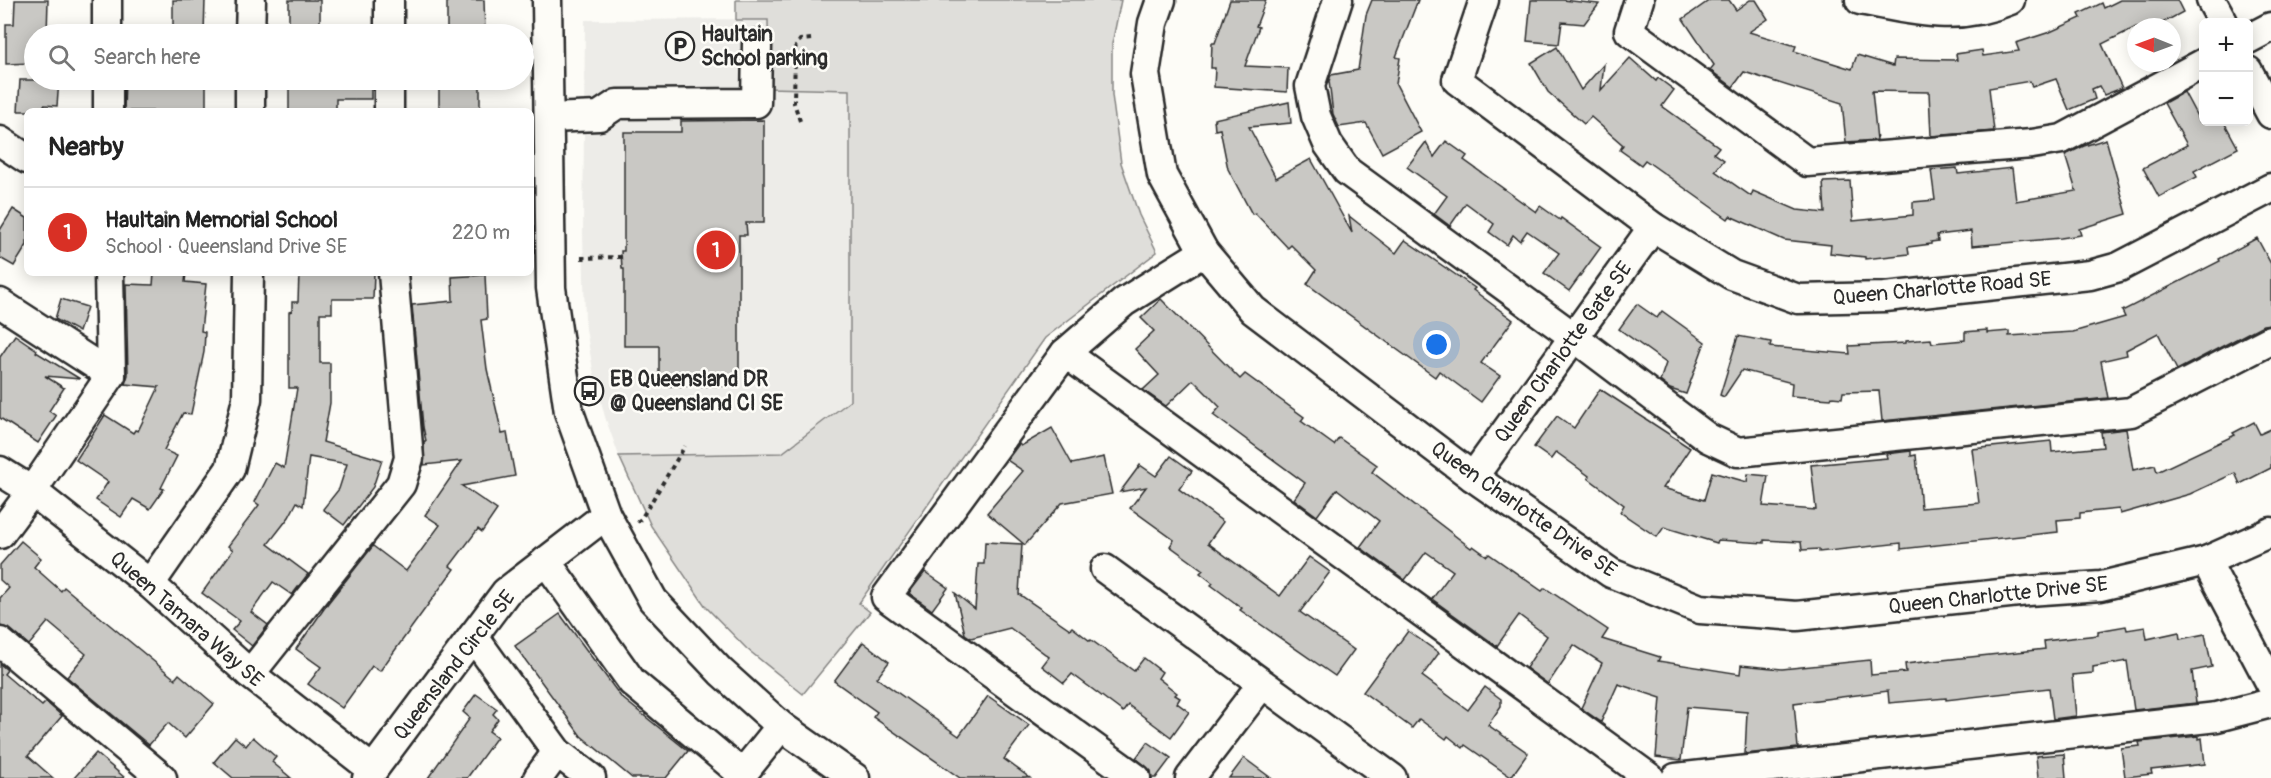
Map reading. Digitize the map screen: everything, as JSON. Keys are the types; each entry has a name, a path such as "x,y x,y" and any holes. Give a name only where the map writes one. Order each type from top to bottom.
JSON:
{"street":[{"path":"107,0 107,24"},
{"path":"250,0 250,24"},
{"path":"388,0 389,24"},
{"path":"547,0 550,288 569,412 612,525 653,600 721,672 781,726 855,778"},
{"name":"Queen Charlotte Drive SE","path":"1161,0 1153,23 1145,74 1162,175 1204,252 1253,310 1473,477 1611,573 1700,609 1797,616 2028,591 2102,586 2206,561 2271,532"},
{"path":"1338,0 1310,86 1316,116 1328,144 1347,171 1708,438 1738,453 2131,412 2271,340"},
{"name":"Queen Charlotte Road SE","path":"1484,0 1456,80 1653,227 1732,275 1798,299 1885,297 2090,275 2119,267 2271,188"},
{"path":"1639,0 1629,31 1808,162 2032,144 2062,139 2199,66"},
{"path":"1860,0 1934,14 1977,11 2010,0"},
{"path":"2211,0 2221,18"},
{"path":"2253,36 2271,27"},
{"path":"549,118 598,117 617,104 756,103 757,44"},
{"path":"2249,72 2271,114"},
{"path":"108,90 108,108"},
{"path":"250,90 250,108"},
{"path":"389,90 389,108"},
{"path":"0,141 24,157"},
{"name":"Queen Charlotte Gate SE","path":"1473,477 1653,227"},
{"path":"1136,778 886,597 1065,353 1124,302 1204,252"},
{"path":"0,534 111,375 109,276"},
{"path":"150,584 230,469 247,399 249,276"},
{"path":"250,674 401,484 410,458 393,276"},
{"path":"0,303 111,375"},
{"path":"1065,353 1650,778"},
{"name":"Queen Tamara Way SE","path":"0,471 32,491 150,584 250,674 370,774"},
{"name":"Queensland Circle SE","path":"370,774 506,592 546,561 612,525"},
{"path":"546,561 632,682 741,776 781,726"},
{"path":"2206,561 2271,684"},
{"path":"1105,569 1392,778"},
{"path":"473,636 557,752 591,778"},
{"path":"0,642 162,778"},
{"path":"1190,778 1262,684"},
{"path":"1676,778 2217,717 2271,703"},
{"path":"538,778 557,752"}],"path":[{"path":"800,121 794,104 795,48 800,40 812,39"},
{"path":"581,258 621,257"},
{"path":"612,525 641,519 685,446"}],"shaded area":[{"path":"736,0 1121,0 1112,44 1112,95 1121,163 1139,215 1157,252 1045,338 859,603 870,612 803,694 747,649 706,607 651,526 619,456 782,453 850,401 850,90 769,88 768,20 736,20"},
{"path":"768,19 850,89 850,402 782,453 619,456 605,417 593,370 585,323 583,232 585,20"}],"building":[{"path":"15,0 48,0 47,24 24,24 24,63 6,64 6,24 14,24"},
{"path":"173,0 205,0 204,24 173,24"},
{"path":"289,0 320,0 320,24 289,24"},
{"path":"447,0 484,0 485,24 447,24"},
{"path":"1230,0 1266,0 1245,66 1288,68 1287,92 1214,87 1215,68 1211,68 1212,43 1215,43"},
{"path":"1372,0 1418,0 1396,57 1400,58 1396,84 1421,132 1382,153 1366,123 1339,127 1333,114 1329,81 1331,75 1358,70 1366,15"},
{"path":"1531,0 1563,0 1599,4 1584,24 1562,22 1559,44 1527,41"},
{"path":"1710,0 1729,0 1736,10 1750,0 1756,0 1768,19 1749,32 1796,46 1794,51 1852,69 1857,55 1893,66 1894,59 1957,60 1956,54 1982,50 1983,56 2019,51 2016,43 2050,32 2081,18 2079,14 2102,3 2104,8 2120,0 2177,0 2183,12 2172,18 2127,18 2127,32 2102,44 2122,88 2104,95 2099,86 2092,89 2095,99 2069,110 2056,79 2032,87 2030,81 1989,88 1994,131 1931,136 1929,92 1872,91 1877,140 1846,142 1842,103 1744,72 1733,87 1710,70 1714,65 1683,19"},
{"path":"1557,47 1581,90 1604,64 1601,90 1630,58 1656,81 1658,78 1674,90 1662,106 1719,147 1714,153 1724,160 1715,171 1751,196 1753,191 1797,210 1825,213 1823,182 1850,181 1853,221 1913,215 1913,202 1935,200 1931,170 1957,168 1958,174 2012,168 2016,201 2076,191 2065,155 2106,139 2127,214 2079,229 2081,235 1972,246 1971,231 1937,235 1938,241 1931,242 1931,244 1908,247 1909,254 1865,259 1865,257 1830,253 1831,245 1784,240 1730,216 1728,219 1645,160 1641,165 1620,150 1623,145 1591,117 1584,124 1548,92 1531,63"},
{"path":"20,80 24,80 24,90 58,90 57,106 44,105 44,108 24,108 24,111 18,111"},
{"path":"125,90 206,90 206,108 124,108"},
{"path":"289,90 371,90 371,99 336,99 336,108 289,108"},
{"path":"439,90 480,90 480,108 439,108"},
{"path":"2184,92 2199,120 2199,126 2226,126 2238,148 2194,171 2197,177 2159,197 2143,168 2187,145 2164,103"},
{"path":"1289,102 1291,123 1249,127 1276,178 1311,159 1352,233 1349,216 1396,253 1405,240 1475,288 1473,290 1513,320 1481,363 1500,376 1481,402 1439,371 1435,377 1307,284 1316,270 1291,245 1288,248 1255,213 1252,214 1228,169 1220,129 1215,130 1214,119"},
{"path":"764,120 764,223 746,223 747,235 739,235 739,386 659,386 659,346 624,346 624,269 622,269 621,251 624,251 624,132 681,132 681,121"},
{"path":"1446,141 1467,156 1464,160 1536,212 1540,206 1601,247 1569,291 1544,273 1559,253 1527,231 1520,241 1513,235 1507,245 1489,232 1494,224 1466,203 1450,226 1434,214 1447,196 1407,167 1426,142 1434,157"},
{"path":"13,209 24,216 24,250 14,266 0,258 0,230"},
{"path":"2257,238 2271,264 2271,324 2263,325 2177,370 2158,333 2126,350 2127,355 2101,361 2108,398 1882,421 1879,391 1843,392 1842,398 1832,397 1831,399 1791,396 1792,383 1742,370 1724,397 1720,395 1738,336 1771,342 1770,347 1850,354 1849,346 1906,343 1906,341 1931,339 1932,343 1965,340 1965,332 2009,331 2009,336 2073,332 2125,317 2122,311 2220,261 2219,259"},
{"path":"154,276 186,276 185,282 206,284 201,331 205,332 204,352 191,414 183,413 164,450 177,456 161,488 164,489 150,509 133,499 121,517 96,500 108,482 76,460 105,415 133,433 135,430 138,431 159,387 125,384 128,375 126,284 153,285"},
{"path":"299,276 374,276 373,299 332,299 332,313 320,313 320,363 330,363 330,403 323,442 382,460 373,487 344,525 323,509 339,489 347,464 309,457 303,506 297,502 289,517 268,544 308,574 292,595 273,582 251,612 268,625 252,646 232,630 240,621 202,593 233,550 228,546 259,505 255,502 275,463 284,468 297,388 289,388 289,312 292,311 292,302 298,302"},
{"path":"485,276 487,319 481,320 487,369 502,434 507,433 515,476 462,486 497,510 482,532 478,529 450,566 454,569 380,671 372,666 342,708 308,684 321,667 296,649 328,603 373,546 406,571 440,525 425,515 462,461 424,465 424,441 426,441 412,305 453,301 452,277"},
{"path":"61,299 87,307 79,332 55,319"},
{"path":"1161,299 1240,379 1245,374 1304,417 1301,421 1334,445 1339,438 1377,465 1372,472 1471,548 1473,546 1487,556 1489,554 1542,591 1545,588 1608,630 1602,639 1660,657 1658,661 1740,674 1741,665 1782,669 1870,660 1871,675 1906,672 1905,664 2045,649 2044,641 2098,635 2098,631 2126,626 2127,630 2145,627 2147,639 2179,632 2180,639 2205,634 2212,667 2192,671 2196,703 2134,710 2127,661 2093,667 2093,673 2072,675 2076,716 2053,719 2049,688 1946,700 1946,698 1889,703 1888,691 1794,703 1798,748 1745,754 1747,712 1687,707 1681,760 1656,757 1661,698 1618,684 1601,722 1581,708 1602,663 1574,645 1548,684 1526,668 1547,636 1519,615 1497,646 1432,599 1453,571 1426,552 1405,580 1360,547 1379,521 1337,489 1317,516 1294,499 1305,483 1213,415 1220,407 1193,380 1166,406 1143,390 1159,375 1135,349 1154,331 1141,318"},
{"path":"1637,304 1657,318 1662,311 1705,342 1686,394 1670,389 1660,381 1666,363 1619,329"},
{"path":"15,335 37,350 36,352 80,379 45,376 64,388 49,411 56,416 38,443 0,418 0,357"},
{"path":"1600,389 1690,448 1663,488 1704,500 1712,472 1747,482 1748,474 1768,476 1763,506 1816,510 1811,465 1887,458 1886,454 1911,451 1911,456 1916,455 1921,508 1979,503 1972,449 2051,441 2052,452 2103,447 2101,432 2126,429 2133,470 2155,465 2157,472 2235,435 2233,433 2254,422 2260,434 2271,429 2271,468 2240,484 2235,473 2190,494 2120,514 2119,509 2080,513 2080,518 2057,520 2058,532 1901,549 1901,543 1819,552 1819,549 1802,550 1801,542 1764,540 1764,543 1718,540 1717,543 1664,527 1657,537 1620,512 1624,505 1588,478 1589,476 1556,452 1551,459 1534,447 1557,416 1574,428"},
{"path":"1052,428 1072,464 1104,457 1112,494 1062,503 1025,545 987,513 1023,471 1007,460 1019,444 1021,446"},
{"path":"1171,456 1192,471 1179,489 1223,522 1208,543 1280,596 1309,557 1330,572 1300,612 1354,650 1335,676 1240,610 1242,608 1211,585 1213,583 1200,573 1203,570 1170,546 1174,540 1130,508 1146,487 1120,492 1140,465 1156,476"},
{"path":"21,541 41,558 34,567 61,591 64,587 175,679 179,674 214,704 185,738 168,723 149,745 67,677 86,654 48,622 29,645 10,629 0,626 0,598 9,588 0,580 0,565"},
{"path":"985,542 1022,544 1019,594 1070,629 1072,627 1134,671 1144,658 1162,672 1158,678 1177,693 1175,695 1180,698 1177,703 1189,712 1171,737 1128,705 1123,712 1072,674 1064,683 1042,666 1049,657 1010,628 971,638 965,634 955,593 975,609 978,564 984,564"},
{"path":"925,572 948,588 932,610 909,593"},
{"path":"560,614 621,697 688,751 666,778 632,778 581,736 515,646"},
{"path":"1408,631 1439,653 1422,676 1468,710 1485,687 1501,699 1501,706 1488,725 1528,753 1511,777 1465,745 1463,748 1448,736 1446,739 1419,719 1412,728 1363,692"},
{"path":"863,642 889,662 877,678 959,736 988,696 1029,725 1004,759 1030,778 960,778 873,717 877,712 834,681"},
{"path":"0,664 7,670 4,674 42,706 46,702 62,716 28,756 53,778 0,778"},
{"path":"476,694 497,709 493,714 498,719 489,731 497,737 467,778 428,778 470,718 463,712"},
{"path":"2199,736 2199,739 2202,738 2205,764 2151,770 2152,774 2125,777 2121,748 2140,746 2139,742"},
{"path":"235,737 246,746 253,737 276,757 272,762 291,778 233,778 214,762"},
{"path":"1148,742 1171,758 1156,778 1152,778 1151,771 1136,758"},
{"path":"96,753 125,778 74,778"},
{"path":"2064,754 2066,778 2038,778 2036,756"},
{"path":"1244,758 1271,778 1229,778"}],"place":[{"name":"Haultain School parking","path":"680,46"},
{"name":"Haultain Memorial School","path":"716,250"},
{"name":"EB Queensland DR @ Queensland CI SE","path":"589,391"}]}
